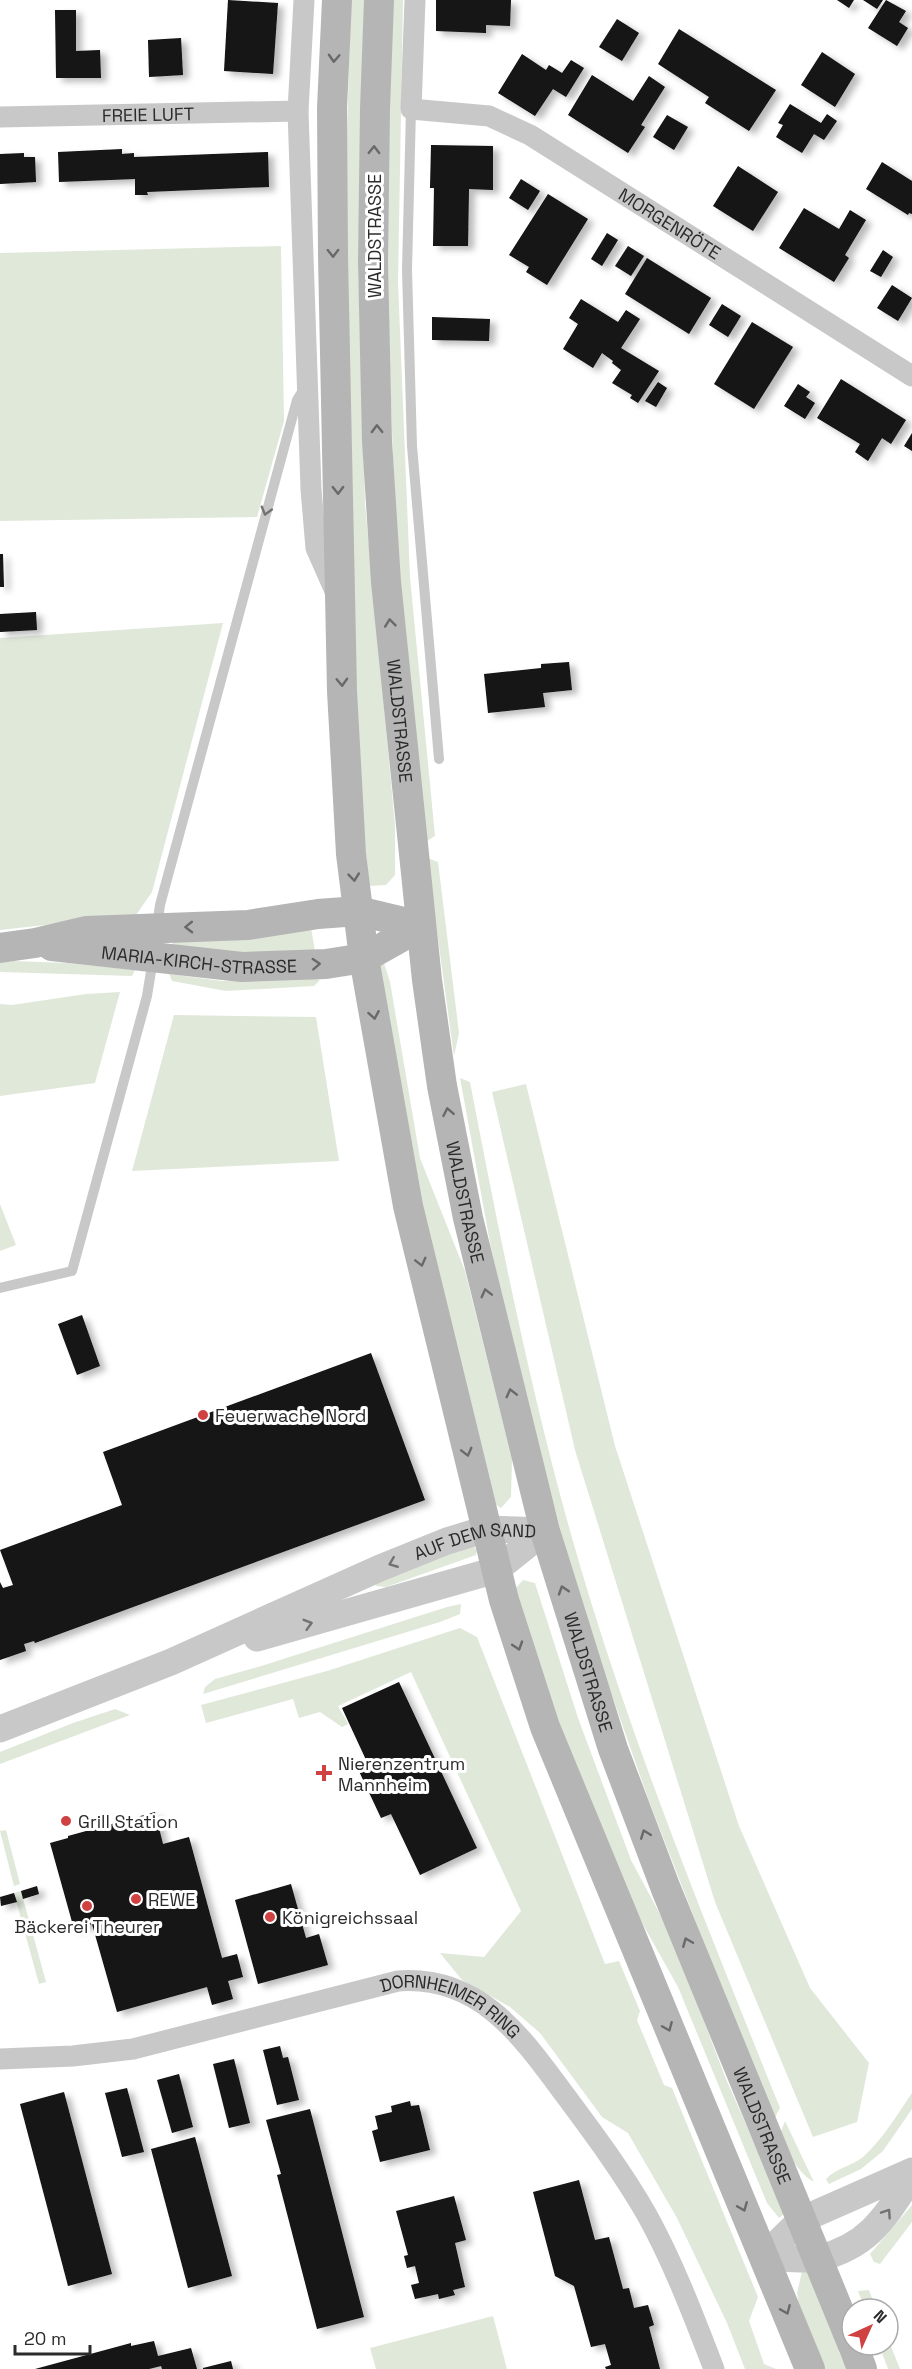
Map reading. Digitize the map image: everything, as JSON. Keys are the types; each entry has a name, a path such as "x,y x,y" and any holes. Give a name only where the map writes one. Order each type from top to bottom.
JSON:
{"main road":[{"path":"337,0 332,108 332,244 340,603 351,842 364,958 408,1206 496,1570 545,1727 810,2369"},
{"name":"WALDSTRASSE","path":"379,0 373,263 377,441 387,594 422,926 442,1086 468,1218 545,1531 613,1749 666,1889 840,2314"},
{"name":"MARIA-KIRCH-STRASSE","path":"0,948 35,943 155,943 318,914 358,911 422,926"},
{"name":"MARIA-KIRCH-STRASSE","path":"155,943 242,968 326,964 364,958 422,926"}],"street":[{"path":"304,0 298,111 311,489 316,548 340,603"},
{"name":"WALDSTRASSE","path":"411,109 415,0"},
{"name":"MORGENRÖTE","path":"411,109 489,116 530,135 912,376"},
{"name":"FREIE LUFT","path":"0,117 298,111"},
{"name":"AUF DEM SAND","path":"0,1729 171,1662 380,1568 447,1541 486,1529 545,1531"},
{"name":"AUF DEM SAND","path":"171,1662 496,1570 545,1531"},
{"name":"DORNHEIMER RING","path":"0,2059 73,2056 133,2049 398,1981 422,1980 462,1991 498,2014 518,2034 598,2139 652,2225 677,2275 714,2369"},
{"path":"763,2257 801,2220 912,2171"},
{"path":"763,2257 818,2258 856,2244 880,2224 912,2176"}],"lane":[{"name":"WALDSTRASSE","path":"411,109 407,270 412,446 439,759"},
{"path":"0,1288 72,1271 147,996 160,905 297,400 307,383"}],"shaded area":[{"path":"351,0 367,0 358,261 365,504 395,825 395,875 386,885 369,886 359,783 343,259"},
{"path":"391,0 403,0 398,282 410,577 435,836 425,842 397,579 387,279"},
{"path":"281,246 284,421 257,517 0,521 0,253"},
{"path":"223,623 152,892 136,915 0,930 0,638"},
{"path":"427,858 438,862 459,1033 454,1056"},
{"path":"311,928 315,951 257,955 173,950 172,939"},
{"path":"383,960 390,982 420,1158 465,1271 512,1459 511,1497 501,1508 495,1504 408,1148 377,963"},
{"path":"0,962 68,963 135,970 132,976 0,972"},
{"path":"169,974 222,981 309,977 320,980 314,986 226,991 172,981"},
{"path":"120,992 95,1083 0,1096 0,1004 12,1005 86,994"},
{"path":"174,1015 316,1017 339,1161 132,1171"},
{"path":"460,1078 470,1082 509,1279 538,1409 591,1602 656,1794 780,2108 773,2121 649,1801 581,1607 520,1377 491,1248"},
{"path":"526,1084 615,1446 739,1826 810,1988 869,2063 857,2122 813,2137 715,1902 575,1450 492,1092"},
{"path":"0,1204 16,1245 0,1251"},
{"path":"463,1547 474,1547 477,1550 476,1555 386,1587 376,1586 374,1582"},
{"path":"523,1580 535,1583 578,1718 631,1860 670,1933 726,2079 785,2213 779,2218 767,2203 678,1987 632,1905 561,1737 515,1589"},
{"path":"461,1604 460,1614 440,1622 203,1694 205,1687 215,1679"},
{"path":"460,1628 477,1637 605,1964 619,1961 640,2011 637,2020 664,2085 672,2088 758,2297 749,2321 764,2364 776,2369 745,2369 727,2323 677,2218 628,2133 602,2117 540,2033 510,2007 462,1980 440,1953 484,1957 521,1911 411,1672 338,1706 348,1724 342,1727 320,1712 299,1718 293,1699 206,1723 201,1705 327,1671"},
{"path":"115,1709 130,1715 0,1764 0,1752"},
{"path":"6,1830 20,1884 14,1886 0,1831"},
{"path":"21,1891 46,1982 39,1984 14,1893"},
{"path":"912,2093 912,2109 883,2151 861,2169 829,2184 826,2179 830,2175 859,2160 870,2150"},
{"path":"785,2121 814,2182 798,2168 779,2137"},
{"path":"912,2205 912,2222 880,2264 874,2262 870,2254"},
{"path":"807,2266 840,2349 840,2357 843,2357 848,2369 824,2369 800,2313 797,2293 803,2267"},
{"path":"869,2290 872,2297 860,2297 858,2291"},
{"path":"493,2316 507,2369 376,2369 370,2348"},
{"path":"884,2357 895,2357 900,2369 888,2369"}],"building":[{"path":"228,0 278,3 273,74 224,71"},
{"path":"436,0 511,0 510,26 486,25 486,33 436,31"},
{"path":"837,0 854,0 849,8"},
{"path":"863,0 883,0 877,9"},
{"path":"886,0 906,11 899,22 908,28 897,46 868,28"},
{"path":"55,10 76,10 76,51 100,50 101,78 56,78"},
{"path":"617,19 639,33 622,61 599,47"},
{"path":"679,29 776,90 749,131 705,103 709,97 658,64"},
{"path":"181,38 183,75 149,77 148,40"},
{"path":"822,52 855,74 835,107 801,85"},
{"path":"522,54 546,70 549,65 562,73 571,60 584,68 566,97 553,89 535,116 498,93"},
{"path":"592,75 633,101 649,76 665,87 641,125 645,127 628,153 568,115"},
{"path":"790,104 821,123 827,114 837,121 824,140 814,134 802,153 776,137 783,125 778,123"},
{"path":"667,115 688,127 674,150 653,137"},
{"path":"431,145 493,146 493,190 469,189 468,246 433,246 434,188 430,188"},
{"path":"122,149 122,154 134,153 134,157 268,152 269,187 147,192 148,195 135,195 135,179 59,182 58,152"},
{"path":"24,153 24,157 35,157 36,182 0,184 0,154"},
{"path":"882,162 912,181 912,214 908,215 866,189"},
{"path":"738,166 778,192 753,231 713,206"},
{"path":"521,179 540,191 528,210 509,198"},
{"path":"548,194 588,219 547,285 526,272 529,267 509,255"},
{"path":"804,208 839,229 850,210 866,220 845,255 849,258 834,282 779,248"},
{"path":"607,233 618,240 602,266 591,259"},
{"path":"628,246 644,256 631,276 615,266"},
{"path":"883,250 893,257 881,277 870,271"},
{"path":"647,258 711,298 689,334 625,294"},
{"path":"892,285 912,298 898,321 877,308"},
{"path":"581,299 618,322 626,310 640,319 621,348 659,371 638,403 630,398 632,395 612,383 621,370 602,353 593,368 563,349 578,324 569,318"},
{"path":"722,304 741,316 728,337 709,325"},
{"path":"432,317 490,319 489,341 432,340"},
{"path":"752,322 793,347 754,409 714,384"},
{"path":"841,379 906,420 891,444 882,438 868,461 855,452 860,444 817,418"},
{"path":"658,382 667,388 656,407 645,401"},
{"path":"798,384 810,392 806,397 815,403 805,419 784,406"},
{"path":"912,433 912,451 904,446"},
{"path":"0,554 3,554 4,587 0,587"},
{"path":"36,612 37,630 0,632 0,614"},
{"path":"569,662 572,690 543,693 545,707 488,713 484,674 541,668 541,664"},
{"path":"82,1315 100,1366 77,1375 58,1324"},
{"path":"371,1353 425,1500 35,1643 34,1641 24,1644 26,1651 0,1660 0,1582 3,1588 13,1585 0,1550 122,1505 103,1452"},
{"path":"399,1682 477,1848 420,1875 391,1814 381,1818 357,1767 367,1762 342,1708"},
{"name":"REWE","path":"155,1812 163,1844 189,1837 222,1958 237,1954 243,1977 228,1981 233,1999 212,2005 207,1987 117,2012 92,1924 74,1929 50,1843"},
{"name":"Königreichssaal","path":"291,1884 306,1938 319,1934 328,1965 258,1984 235,1900"},
{"path":"37,1886 39,1894 23,1899 21,1891"},
{"path":"14,1893 17,1902 1,1906 0,1897"},
{"path":"280,2046 283,2058 288,2057 299,2100 277,2105 263,2050"},
{"path":"234,2059 250,2123 229,2128 213,2064"},
{"path":"179,2074 193,2127 172,2133 157,2080"},
{"path":"127,2088 144,2152 122,2157 105,2093"},
{"path":"64,2092 112,2274 68,2286 20,2104"},
{"path":"410,2101 411,2106 419,2105 430,2150 380,2162 372,2131 378,2129 375,2116 392,2112 391,2106"},
{"path":"310,2109 364,2317 317,2329 277,2175 281,2174 266,2120"},
{"path":"195,2137 232,2276 188,2288 151,2149"},
{"path":"579,2180 595,2240 609,2237 623,2289 629,2288 634,2308 648,2305 654,2325 649,2327 660,2369 606,2369 605,2367 611,2365 605,2344 591,2347 574,2286 555,2276 533,2192"},
{"path":"454,2196 466,2240 455,2243 465,2287 453,2290 455,2295 439,2299 438,2294 415,2299 411,2285 419,2283 415,2266 407,2268 404,2256 408,2255 396,2211"},
{"path":"154,2341 158,2356 191,2348 197,2369 162,2369 161,2366 149,2369 35,2369 131,2343 131,2346"},
{"path":"231,2361 233,2369 203,2369 203,2368"}],"place":[{"name":"Feuerwache Nord","path":"203,1415"},
{"name":"Nierenzentrum Mannheim","path":"324,1773"},
{"name":"Grill Station","path":"66,1821"},
{"name":"REWE","path":"136,1899"},
{"name":"Bäckerei Theurer","path":"87,1906"},
{"name":"Königreichssaal","path":"270,1917"}]}
